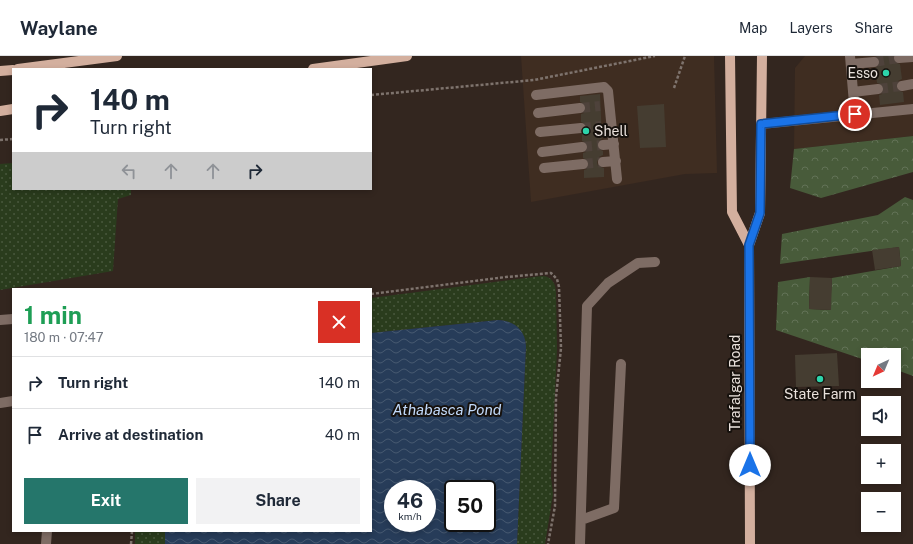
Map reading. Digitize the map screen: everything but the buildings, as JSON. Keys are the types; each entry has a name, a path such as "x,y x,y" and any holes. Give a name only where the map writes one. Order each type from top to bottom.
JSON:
{"main road":[{"path":"26,68 117,56"},
{"path":"320,68 408,56"},
{"name":"Trafalgar Road","path":"730,56 732,212 749,245"},
{"name":"Trafalgar Road","path":"750,544 749,245 760,213 762,56"},
{"path":"0,71 12,70"},
{"path":"0,111 12,109"}],"street":[{"path":"899,58 913,57"},
{"path":"855,114 850,60 874,62"},
{"path":"902,86 913,84"},
{"path":"536,95 604,87 608,91 605,105 606,125 614,144 617,179"},
{"path":"853,92 878,89"},
{"path":"538,113 580,108"},
{"path":"761,124 913,109"},
{"path":"540,132 582,128"},
{"path":"602,145 614,144"},
{"path":"542,152 582,147"},
{"path":"603,162 616,161"},
{"path":"544,168 583,164"},
{"path":"580,544 587,306 608,282 638,263 655,262"},
{"path":"0,320 12,319"},
{"path":"581,520 614,508 621,364"},
{"path":"0,403 12,401"},
{"path":"46,544 47,532"}],"path":[{"path":"372,96 534,80 655,56"},
{"path":"674,88 685,56"},
{"path":"0,140 12,139"},
{"path":"372,294 514,276 551,274 557,279 560,298 561,348 556,397 555,506 548,544"},
{"path":"131,544 132,532"}],"shaded area":[{"path":"521,56 714,56 717,173 685,174 531,202"},
{"path":"805,56 913,56 913,136 794,149 795,68"}],"green space":[{"path":"913,136 913,172 821,198 790,188 794,149"},
{"path":"12,163 12,190 131,190 131,195 118,199 113,271 0,290 0,164"},
{"path":"905,197 913,200 913,376 901,372 901,348 861,348 861,359 776,330 778,282 810,277 809,309 830,310 832,278 901,266 899,247 780,264 782,234 878,215"},
{"path":"542,276 548,277 553,281 556,293 557,349 551,477 553,494 545,544 517,544 526,346 521,331 514,324 498,320 372,333 372,298"},
{"path":"135,532 165,532 165,544 135,544"}],"water":[{"name":"Athabasca Pond","path":"498,320 509,322 518,327 523,335 526,346 517,544 165,544 165,532 372,532 372,333"}],"tunnel":[{"path":"874,62 899,58"},
{"path":"878,89 902,86"},
{"path":"580,108 600,106"},
{"path":"581,128 601,126"},
{"path":"582,147 603,145"},
{"path":"583,164 603,162"}],"place":[{"name":"Esso","path":"886,73"},
{"name":"Shell","path":"586,131"},
{"name":"State Farm","path":"820,379"}],"route":[{"path":"750,465 749,245 760,213 761,124 855,114"}]}
